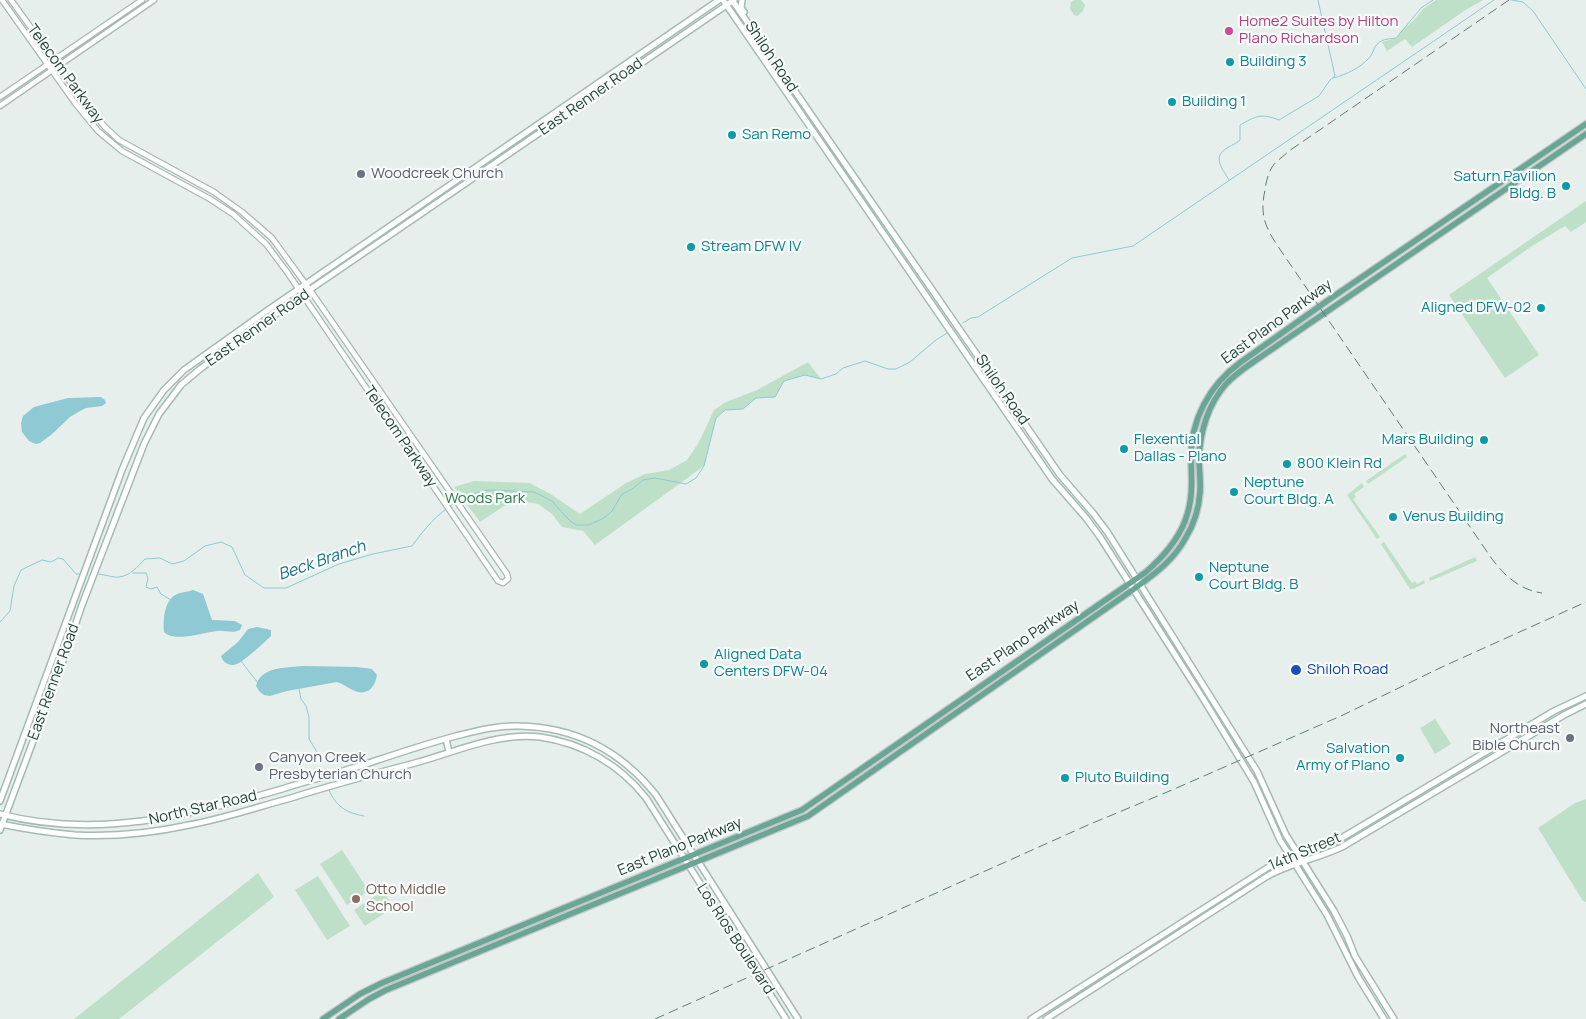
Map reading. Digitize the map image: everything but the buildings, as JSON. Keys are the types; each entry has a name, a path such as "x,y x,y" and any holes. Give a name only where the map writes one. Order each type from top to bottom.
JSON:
{"main road":[{"name":"East Renner Road","path":"0,801 136,435 144,418 173,380 196,360 719,0"},
{"name":"East Renner Road","path":"1,826 3,814 147,436 166,403 191,376 302,295 616,80 724,3 733,0"},
{"name":"Shiloh Road","path":"733,0 1066,483 1103,525 1237,738 1265,786 1281,824 1298,856 1334,912 1355,956 1394,1019"},
{"path":"742,0 741,8 759,35 759,40"},
{"name":"Shiloh Road","path":"724,3 1055,483 1086,518 1134,589 1241,760 1290,858 1326,915 1358,977 1384,1019"},
{"path":"763,60 770,56"},
{"path":"611,74 616,80"},
{"name":"East Plano Parkway","path":"323,1019 376,985 802,810 1136,579 1167,552 1178,537 1186,520 1192,493 1192,440 1201,410 1219,380 1228,371 1329,300 1586,124"},
{"name":"East Plano Parkway","path":"339,1019 386,990 764,835 821,809 1140,585 1172,558 1186,539 1200,493 1200,443 1206,419 1212,404 1226,384 1237,373 1333,306 1586,134"},
{"path":"1509,178 1513,184"},
{"path":"420,206 424,212"},
{"path":"870,215 877,210"},
{"path":"1421,237 1426,243"},
{"path":"1368,274 1372,280"},
{"path":"1329,300 1333,306"},
{"path":"970,358 976,354"},
{"path":"1201,410 1208,413"},
{"path":"1022,435 1030,430"},
{"path":"1186,520 1192,523"},
{"path":"73,601 82,605"},
{"path":"1060,631 1065,638"},
{"path":"1171,648 1178,643"},
{"path":"1016,661 1021,668"},
{"name":"14th Street","path":"1031,1019 1267,868 1335,842 1563,706 1586,696"},
{"name":"14th Street","path":"1046,1019 1275,872 1334,851 1586,704"},
{"path":"32,717 40,720"},
{"path":"1533,724 1537,731"},
{"name":"North Star Road","path":"3,814 46,823 76,825 139,822 177,816 248,799 412,748 477,731 517,726 540,727 590,741 628,765 648,786 697,862"},
{"path":"920,727 925,735"},
{"name":"North Star Road","path":"1,826 74,835 140,832 181,827 226,817 364,776 492,741 509,738 539,737 592,752 606,760 626,776 641,792 684,859"},
{"path":"446,739 449,752"},
{"path":"361,765 364,776"},
{"path":"867,765 872,772"},
{"path":"641,792 648,786"},
{"path":"1257,789 1265,786"},
{"path":"1423,789 1428,796"},
{"path":"815,802 821,809"},
{"path":"1370,821 1374,828"},
{"path":"139,822 140,832"},
{"path":"74,835 76,825"},
{"path":"761,827 764,835"},
{"name":"Los Rios Boulevard","path":"684,859 786,1019"},
{"name":"Los Rios Boulevard","path":"697,862 798,1019"},
{"path":"635,879 638,886"},
{"path":"1213,902 1217,909"},
{"path":"1326,915 1334,912"},
{"path":"725,924 734,918"}],"street":[{"name":"Telecom Parkway","path":"2,0 47,65 98,131 122,151 210,199 240,220 266,244 498,581 506,582 508,579 507,574 272,238 242,212 214,192 114,136 90,111 11,0"},
{"path":"0,98 142,0"},
{"path":"0,106 154,0"},
{"path":"128,9 132,15"}],"green space":[{"path":"1081,0 1085,5 1083,11 1077,16 1070,9 1071,2"},
{"path":"1436,0 1483,0 1412,47 1405,39 1387,51 1382,42 1397,38 1401,31 1423,9"},
{"path":"1586,201 1586,222 1571,232 1565,226 1532,246 1487,278 1539,355 1505,378 1449,295"},
{"name":"Woods Park","path":"808,362 821,379 805,375 784,381 775,397 756,398 743,409 725,410 716,418 704,466 595,545 583,531 562,527 552,514 538,504 522,501 504,506 480,522 454,487 474,481 530,483 580,514 626,483 645,474 669,470 687,460 699,442 714,410 726,402 757,390"},
{"path":"1405,454 1407,457 1368,484 1366,481"},
{"path":"1362,483 1364,487 1354,494 1356,497 1353,499 1380,537 1377,539 1347,495"},
{"path":"1384,542 1412,583 1415,581 1417,584 1424,580 1425,583 1410,589 1381,544"},
{"path":"1475,557 1477,561 1430,581 1429,578"},
{"path":"1435,719 1451,744 1435,754 1420,728"},
{"path":"1586,799 1586,902 1583,901 1538,828 1575,803"},
{"path":"342,850 369,891 347,905 320,864"},
{"path":"258,873 274,897 119,1019 74,1019"},
{"path":"318,876 350,926 327,940 295,890"},
{"path":"383,891 394,907 365,926 354,910"}],"water":[{"path":"101,397 106,403 102,406 86,408 70,417 40,443 36,444 29,441 22,432 21,423 23,416 34,407 68,398"},
{"path":"193,590 203,594 212,620 235,621 242,625 240,630 234,632 217,631 182,637 175,637 164,632 164,616 169,601 177,594"},
{"path":"257,627 271,630 271,636 237,664 229,665 225,662 221,656 238,642 248,629"},
{"path":"303,666 357,667 372,669 377,675 373,687 364,692 355,691 337,682 270,696 264,695 256,686 259,679 269,671"}],"waterway":[{"path":"1229,180 1219,162 1219,158 1223,151 1240,140 1240,125 1259,116 1279,120 1319,96 1335,76 1318,0"},
{"path":"1334,78 1362,65 1370,57 1379,42 1396,38 1421,8 1433,0"},
{"path":"963,323 971,318 978,317 1072,258 1133,246 1494,0"},
{"path":"1511,0 1523,2 1533,11 1586,89"},
{"name":"Beck Branch","path":"459,500 488,490 534,492 552,501 576,525 589,525 604,518 612,511 622,494 643,480 655,478 686,484 696,478 704,466 716,418 725,410 743,409 756,398 775,397 784,381 805,375 821,379 836,374 843,368 865,361 888,369 896,369 910,362 947,333"},
{"name":"Beck Branch","path":"96,574 114,577 127,575 145,559 160,558 172,564 184,561 205,546 221,542 232,547 245,575 264,588 286,588 339,564 373,554 412,546 432,522 456,502"},
{"name":"Beck Branch","path":"0,622 10,611 14,586 21,570 42,560 51,562 58,558 63,559 76,574 82,574"},
{"path":"133,573 146,573 148,578 146,587 151,589 157,587 161,594 171,600"},
{"path":"241,661 258,683"},
{"path":"299,689 309,717 309,739 320,760"},
{"path":"329,790 335,801 343,808 364,816"}],"railway":[{"path":"1509,0 1289,151 1272,167 1267,178 1263,212 1266,225 1277,245 1492,559 1514,581 1527,589 1542,593"},
{"path":"655,1019 1088,825 1343,715 1442,667 1586,602"}],"place":[{"name":"Home2 Suites by Hilton Plano Richardson","path":"1229,31"},
{"name":"Building 3","path":"1230,62"},
{"name":"Building 1","path":"1172,102"},
{"name":"San Remo","path":"732,135"},
{"name":"Woodcreek Church","path":"361,174"},
{"name":"Saturn Pavilion Bldg. B","path":"1566,186"},
{"name":"Stream DFW IV","path":"691,247"},
{"name":"Aligned DFW-02","path":"1541,308"},
{"name":"Mars Building","path":"1484,440"},
{"name":"Flexential Dallas - Plano","path":"1124,449"},
{"name":"800 Klein Rd","path":"1287,464"},
{"name":"Neptune Court Bldg. A","path":"1234,492"},
{"name":"Venus Building","path":"1393,517"},
{"name":"Neptune Court Bldg. B","path":"1199,577"},
{"name":"Aligned Data Centers DFW-04","path":"704,664"},
{"name":"Shiloh Road","path":"1296,670"},
{"name":"Northeast Bible Church","path":"1570,738"},
{"name":"Salvation Army of Plano","path":"1400,758"},
{"name":"Canyon Creek Presbyterian Church","path":"259,767"},
{"name":"Pluto Building","path":"1065,778"},
{"name":"Otto Middle School","path":"356,899"}]}
